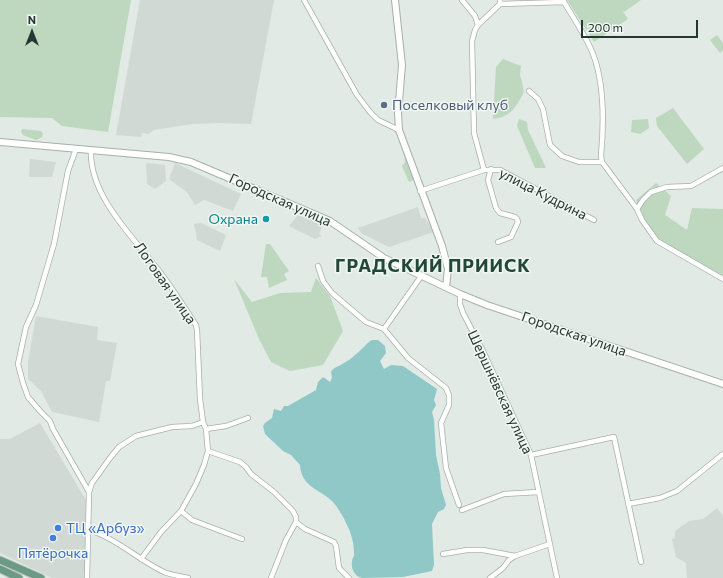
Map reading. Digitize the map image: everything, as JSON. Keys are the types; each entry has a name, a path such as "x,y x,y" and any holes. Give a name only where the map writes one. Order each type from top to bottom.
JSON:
{"main road":[{"path":"0,560 41,578"},
{"path":"0,569 18,578"}],"street":[{"path":"304,0 357,95 378,120 399,130"},
{"path":"395,0 402,65 398,113 399,130 412,161 420,191 448,265 446,287"},
{"path":"462,0 475,16 478,25 500,2 564,1 591,48 596,67 603,110 602,162 637,209 642,220 657,241 723,279"},
{"path":"475,16 484,19"},
{"name":"улица Кудрина","path":"478,25 472,41 474,133 484,170 500,170 594,220"},
{"path":"529,91 538,99 542,109 550,145 562,156 579,162 602,162"},
{"name":"Городская улица","path":"0,142 169,157 191,162 330,221 384,258 460,294 487,305 723,384"},
{"path":"76,149 68,171 54,244 36,306 26,327 18,364 28,397 40,412 50,421 53,429 89,492"},
{"name":"Логовая улица","path":"91,150 91,162 101,194 160,273 196,325 197,330 200,399 203,422 206,429 208,450 204,465 196,484 181,511 161,532 141,559"},
{"path":"637,209 651,192 667,187 691,186 723,168"},
{"name":"улица Кудрина","path":"491,169 488,180 496,208 500,213 515,217 518,222 511,237 498,242"},
{"path":"420,191 484,170"},
{"path":"318,266 323,281 332,293 366,322 384,329 408,358 446,388 449,395 449,405 441,423 446,468 459,505"},
{"path":"384,329 422,275"},
{"name":"Шершнёвская улица","path":"460,294 460,304 463,313 483,351 531,455 557,578"},
{"path":"206,429 226,426 248,418"},
{"path":"87,578 89,492 96,478 110,458 119,447 136,436 172,427 192,426 203,422"},
{"path":"531,455 614,437 641,562"},
{"path":"208,450 240,462 251,474 274,492 293,511 296,517 296,522 286,540 271,578"},
{"path":"628,504 660,498 672,494 723,454"},
{"path":"462,510 504,494 538,492"},
{"path":"181,511 192,520 242,540"},
{"path":"296,522 305,529 334,542 336,546 339,568 349,578"},
{"path":"97,533 106,536 141,559 166,573 188,578"},
{"path":"490,578 515,556 550,544"},
{"path":"443,554 467,550 483,550 515,556"}],"shaded area":[{"path":"140,0 274,0 251,124 192,124 154,130 148,134 142,133 141,137 116,135"},
{"path":"30,159 56,162 52,177 29,177"},
{"path":"175,163 241,194 233,211 204,200 195,205 187,192 169,179"},
{"path":"146,164 165,165 166,181 155,189 147,184"},
{"path":"418,207 421,218 425,218 434,232 389,247 361,233 358,228"},
{"path":"298,215 323,225 319,234 322,236 315,239 289,226"},
{"path":"201,223 226,235 220,251 197,240 194,224"},
{"path":"36,316 98,327 97,340 117,343 110,381 106,381 99,422 52,412 41,391 28,379 28,362"},
{"path":"40,423 86,500 85,578 52,578 0,553 0,439 10,439"},
{"path":"717,508 723,516 723,578 687,578 686,563 676,557 672,539 675,538 675,531 689,521 703,519"}],"green space":[{"path":"0,0 131,0 108,132 62,126 52,118 0,117"},
{"path":"567,0 641,0 624,12 622,10 628,19 594,42"},
{"path":"717,35 723,43 723,50 720,53 710,40"},
{"path":"503,59 521,66 520,74 524,92 509,114 493,119 496,67"},
{"path":"673,108 704,149 687,164 657,126 656,118"},
{"path":"519,119 527,122 528,130 546,168 535,168 517,126"},
{"path":"648,119 649,128 640,134 631,132 632,120"},
{"path":"22,129 41,131 43,134 42,137 36,140 23,135 21,132"},
{"path":"407,153 416,179 409,182 402,166 405,162 404,154"},
{"path":"656,183 671,196 665,215 687,230 692,208 723,209 723,275 653,238 636,200"},
{"path":"266,244 270,244 289,271 284,274 287,280 269,288 267,277 261,277"},
{"path":"316,278 330,296 343,331 323,365 290,371 271,362 259,339 234,279 252,302 280,293 311,292"}],"water":[{"path":"372,340 378,340 385,346 386,353 380,361 384,369 391,365 403,366 437,389 434,400 436,405 432,412 434,420 436,455 441,488 446,505 444,509 438,512 432,524 434,565 432,571 403,577 362,578 355,574 352,567 354,554 352,538 348,526 340,512 333,502 307,483 301,472 300,465 291,455 283,451 265,434 263,426 272,418 274,409 281,411 284,406 288,406 316,390 318,382 323,377 330,382 332,378 331,372 333,369 350,359"}],"place":[{"name":"Поселковый клуб","path":"384,105"},
{"name":"Охрана","path":"266,219"},
{"name":"ТЦ «Арбуз»","path":"58,528"},
{"name":"Пятёрочка","path":"53,538"}],"district":[{"name":"ГРАДСКИЙ ПРИИСК","path":"433,266"}]}
